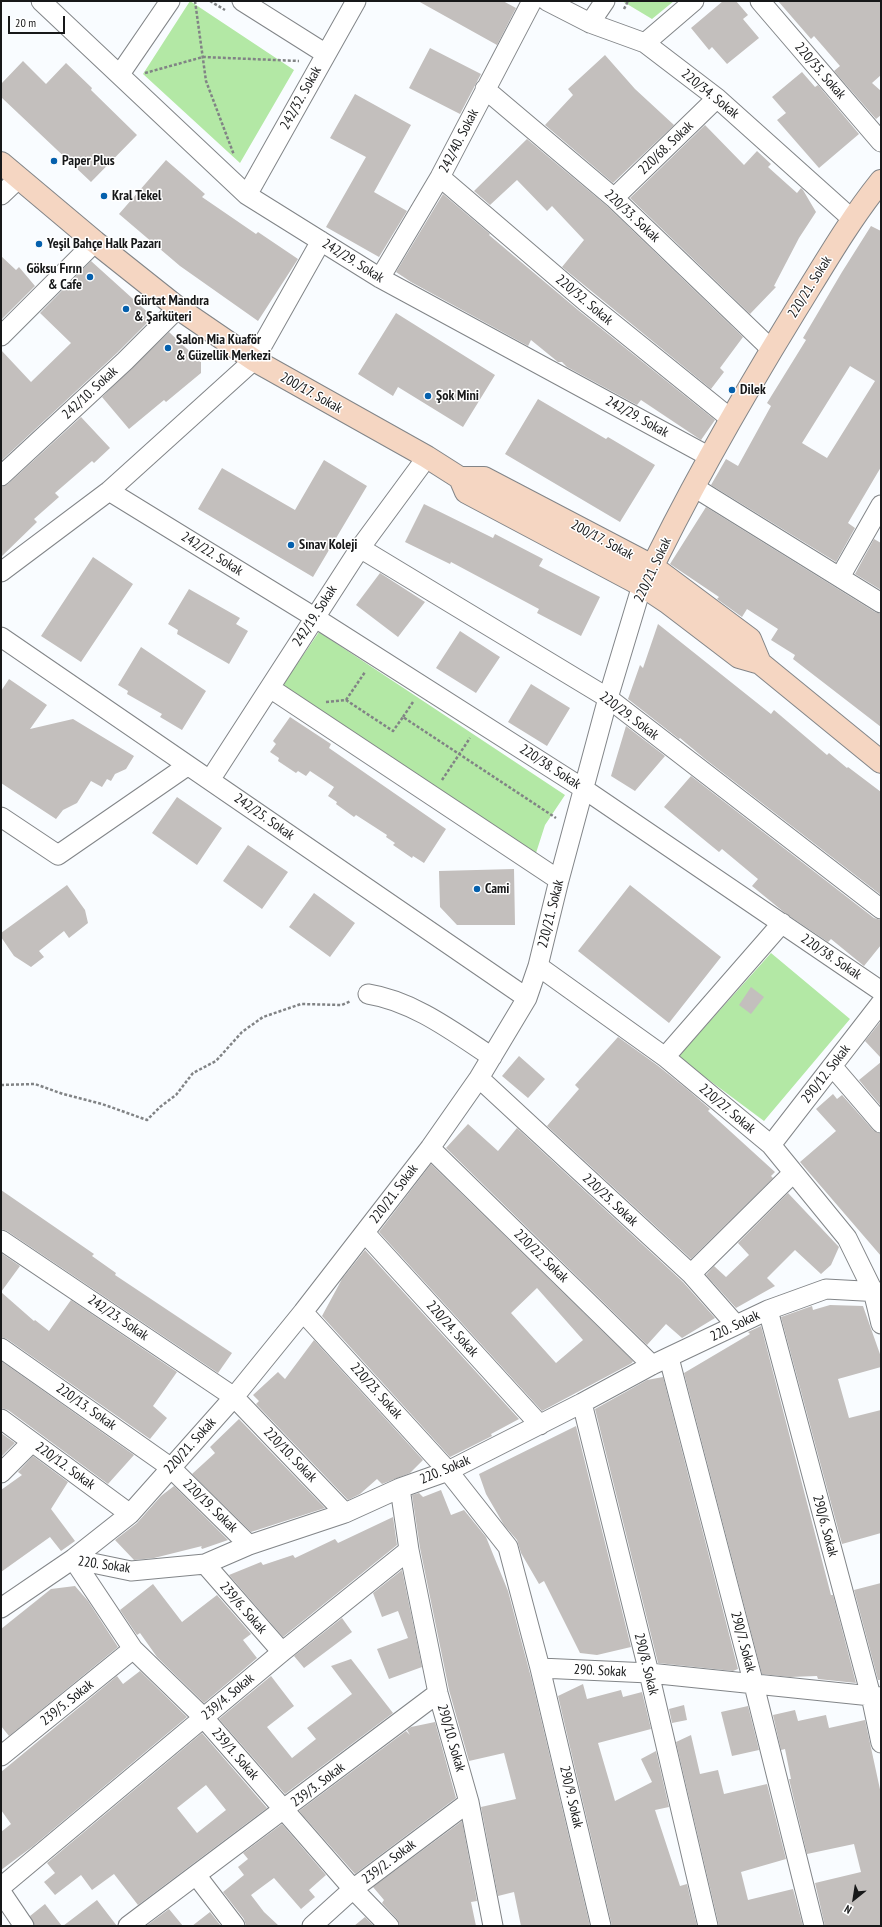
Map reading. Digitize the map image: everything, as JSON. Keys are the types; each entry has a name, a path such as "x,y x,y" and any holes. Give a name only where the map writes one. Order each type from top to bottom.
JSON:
{"street":[{"name":"242/29. Sokak","path":"41,1 247,194 380,278 710,457"},
{"path":"120,74 170,1"},
{"name":"242/32. Sokak","path":"247,194 356,1"},
{"name":"242/40. Sokak","path":"380,278 440,177 532,1"},
{"name":"220/34. Sokak","path":"547,1 590,23 645,43 717,98 852,219"},
{"path":"590,23 605,1"},
{"path":"645,43 694,1"},
{"name":"220/35. Sokak","path":"760,1 881,142"},
{"path":"236,7 326,54"},
{"name":"220/33. Sokak","path":"485,89 614,198 771,350"},
{"name":"220/68. Sokak","path":"614,198 717,98"},
{"name":"200/17. Sokak","path":"1,163 95,242 178,308 254,360 427,457 460,478 484,478 652,566 750,639 760,663"},
{"name":"220/32. Sokak","path":"440,177 585,301 731,420"},
{"path":"1,195 19,178"},
{"name":"220/21. Sokak","path":"73,1559 130,1514 170,1467 234,1397 303,1312 430,1148 479,1078 527,998 538,966 559,880 608,698 639,595 652,566 710,457 771,350 852,219 877,193"},
{"path":"1,572 110,491 254,360 321,241"},
{"path":"1,336 95,242"},
{"name":"242/10. Sokak","path":"1,476 178,308"},
{"name":"242/19. Sokak","path":"210,780 360,548 427,457"},
{"name":"200/17. Sokak","path":"460,478 466,492 643,586 667,602 739,657 760,663 881,762"},
{"path":"694,487 881,603"},
{"name":"242/22. Sokak","path":"110,491 314,617"},
{"path":"840,577 881,505"},
{"name":"220/29. Sokak","path":"360,548 608,698 881,909"},
{"name":"220/38. Sokak","path":"314,617 584,789 881,991"},
{"name":"242/25. Sokak","path":"1,637 527,998"},
{"path":"270,688 559,880"},
{"path":"1,817 58,855 187,766"},
{"path":"664,1057 782,923"},
{"name":"220/27. Sokak","path":"538,966 664,1057 771,1145 847,1238 877,1291 881,1324"},
{"path":"368,994 387,997 423,1014 492,1057"},
{"name":"290/12. Sokak","path":"771,1145 881,1003"},
{"path":"832,1066 881,1123"},
{"name":"220/25. Sokak","path":"479,1078 691,1274 736,1326"},
{"name":"220/22. Sokak","path":"430,1148 660,1362"},
{"path":"691,1274 793,1173"},
{"name":"220/24. Sokak","path":"365,1233 540,1425"},
{"name":"242/23. Sokak","path":"1,1240 234,1397"},
{"name":"220. Sokak","path":"1,1608 73,1559 131,1571 205,1564 249,1545 345,1513 400,1488 448,1471 582,1404 660,1362 768,1310 826,1289 877,1291"},
{"name":"290/6. Sokak","path":"768,1310 876,1697 881,1743"},
{"name":"220/23. Sokak","path":"303,1312 448,1471"},
{"name":"220/13. Sokak","path":"1,1348 170,1467"},
{"name":"290/7. Sokak","path":"660,1362 754,1685 814,1926"},
{"name":"220/10. Sokak","path":"234,1397 345,1513"},
{"name":"290/8. Sokak","path":"582,1404 649,1673 708,1926"},
{"name":"220/12. Sokak","path":"1,1419 130,1514"},
{"path":"1,1473 32,1442"},
{"name":"220/19. Sokak","path":"170,1467 249,1545"},
{"path":"448,1471 508,1547 540,1668"},
{"path":"400,1488 409,1550"},
{"name":"239/4. Sokak","path":"1,1887 203,1717 409,1550"},
{"name":"290/10. Sokak","path":"409,1550 438,1693 468,1802 493,1926"},
{"name":"239/1. Sokak","path":"73,1559 133,1649 203,1717 353,1889 389,1926"},
{"name":"239/6. Sokak","path":"205,1564 282,1652"},
{"name":"239/5. Sokak","path":"1,1756 133,1649"},
{"name":"290. Sokak","path":"540,1668 649,1673 876,1697"},
{"name":"290/9. Sokak","path":"540,1668 601,1926"},
{"name":"239/3. Sokak","path":"128,1926 438,1693"},
{"name":"239/2. Sokak","path":"312,1926 353,1889 468,1802"},
{"path":"196,1874 235,1926"},
{"path":"1,1892 24,1926"}],"path":[{"path":"195,1 206,80 234,157 228,154"},
{"path":"210,1 236,7"},
{"path":"297,56 304,61"},
{"path":"141,74 203,57 304,61"},
{"path":"300,67 304,61"},
{"path":"141,74 145,67"},
{"path":"141,74 147,79"},
{"path":"346,700 369,667"},
{"path":"297,706 346,700 392,731 403,717 573,829"},
{"path":"432,795 480,722"},
{"path":"1,1085 35,1084 63,1094 102,1104 147,1120 160,1107 176,1096 192,1073 216,1061 242,1032 263,1016 300,1004 342,1004 368,994"}],"green space":[{"path":"190,1 294,70 240,163 143,74"},
{"path":"622,1 674,1 652,19"},
{"path":"319,632 565,795 545,825 536,853 282,686"},
{"path":"771,953 850,1019 764,1121 678,1057"}],"building":[{"path":"418,1 503,1 516,8 497,45"},
{"path":"723,1 736,1 748,15 743,19 759,38 727,64 712,47 709,50 691,28"},
{"path":"778,1 881,1 881,75 872,83 881,91 881,115 876,119 834,71 840,66 814,36 811,39"},
{"path":"430,48 481,74 460,114 409,88"},
{"path":"605,55 635,89 674,125 613,183 545,125 573,95 568,89"},
{"path":"23,61 46,84 66,63 137,135 91,182 1,97 1,84"},
{"path":"802,72 815,87 818,85 859,134 819,168 777,120 786,113 772,97"},
{"path":"355,94 411,125 374,192 407,211 379,257 326,227 366,157 330,138"},
{"path":"705,125 744,165 757,151 771,164 768,167 797,193 801,188 803,190 816,212 799,238 774,286 776,287 750,314 630,198"},
{"path":"527,139 607,206 743,337 720,368 724,372 711,389 562,267 584,240 552,206 547,211 517,180 490,205 474,191"},
{"path":"166,160 205,194 202,197 256,234 258,232 298,259 258,321 180,266 119,214"},
{"path":"443,194 578,310 715,420 701,440 641,400 637,405 567,367 562,362 558,362 531,340 528,346 411,282 396,272"},
{"path":"871,226 881,231 881,467 848,523 855,528 836,562 711,485 726,459 738,466 771,406 767,403 806,340 803,338","holes":["850,366 875,381 827,458 802,443"]},
{"path":"1,256 16,270 19,267 35,286 1,320"},
{"path":"91,261 153,317 117,353 1,461 1,350 31,382 71,343 40,313"},
{"path":"396,313 495,375 463,427 398,387 393,396 358,374"},
{"path":"169,332 201,362 201,373 166,402 164,400 129,429 102,397"},
{"path":"538,399 606,439 608,437 655,465 620,522 505,454"},
{"path":"81,417 110,448 94,463 92,461 55,493 59,497 34,519 37,522 1,557 1,487 8,484"},
{"path":"324,460 367,486 313,577 198,509 222,468 295,510"},
{"path":"424,504 493,538 495,534 543,559 539,566 600,597 581,636 537,613 539,609 451,562 450,564 405,542"},
{"path":"706,507 875,612 881,614 881,727 793,659 795,655 771,640 778,629 747,609 742,617 717,599 719,597 670,564"},
{"path":"874,539 881,543 881,590 855,574"},
{"path":"93,557 133,584 81,662 41,636"},
{"path":"380,573 425,602 398,637 356,605"},
{"path":"189,589 240,618 236,624 248,631 229,664 177,634 178,630 168,624"},
{"path":"658,624 771,714 774,710 827,755 829,753 847,768 848,767 881,792 881,895 628,699 640,665 643,668"},
{"path":"460,631 500,657 476,693 436,668"},
{"path":"141,647 206,691 182,730 160,717 162,714 127,694 128,691 118,685"},
{"path":"9,679 47,705 30,729 73,719 134,756 126,769 115,774 111,781 107,779 102,787 91,781 77,803 63,810 56,819 1,783 1,691"},
{"path":"531,684 570,708 547,746 508,722"},
{"path":"290,717 331,744 329,748 446,829 424,863 413,856 412,858 393,845 395,843 386,837 387,835 356,815 354,817 336,804 337,802 328,796 334,787 310,771 306,776 298,771 296,773 278,761 279,758 270,752 276,744 273,741"},
{"path":"626,726 665,756 635,791 611,776"},
{"path":"691,776 874,918 881,920 881,945 864,966 831,939 828,942 785,913 752,886 758,879 722,849 719,852 664,807"},
{"path":"177,797 222,828 197,865 152,833"},
{"path":"248,845 288,872 262,909 223,881"},
{"name":"Cami","path":"514,869 515,925 457,925 440,907 439,871"},
{"path":"67,885 85,910 88,923 69,938 64,931 39,951 44,957 31,967 14,956 1,937 1,933"},
{"path":"630,885 721,957 669,1023 578,951"},
{"path":"314,893 355,923 330,957 289,927"},
{"path":"751,987 764,997 751,1014 739,1005"},
{"path":"881,1021 881,1058 865,1041"},
{"path":"618,1037 657,1065 688,1090 710,1109 708,1111 775,1172 771,1176 773,1178 691,1259 547,1126 579,1089 575,1085"},
{"path":"519,1056 545,1079 528,1098 502,1076"},
{"path":"881,1062 881,1106 859,1080"},
{"path":"833,1094 837,1099 842,1095 873,1130 881,1134 881,1256 800,1162 836,1131 816,1109"},
{"path":"468,1124 498,1151 517,1128 683,1282 715,1318 682,1338 666,1324 647,1345 446,1148"},
{"path":"431,1164 633,1361 632,1363 542,1411 379,1232","holes":["537,1288 583,1340 556,1363 511,1313"]},
{"path":"1,1190 94,1254 92,1256 116,1273 115,1275 232,1353 218,1373 7,1231 1,1229"},
{"path":"788,1193 839,1247 831,1265 821,1274 795,1250 767,1278 775,1286 736,1308 706,1275 714,1266 726,1277 749,1255 738,1243"},
{"path":"365,1250 519,1419 491,1434 492,1436 450,1457 322,1316 342,1279"},
{"path":"1,1253 20,1266 1,1292"},
{"path":"1,1292 34,1321 35,1320 49,1331 71,1300 177,1372 153,1406 167,1418 150,1439 7,1339 1,1337"},
{"path":"830,1305 863,1306 881,1357 881,1367 838,1379 849,1418 881,1410 881,1533 842,1544 781,1317 812,1306 813,1310"},
{"path":"761,1326 831,1595 833,1595 856,1683 818,1679 817,1676 790,1677 762,1674 684,1373 750,1334 748,1332"},
{"path":"314,1340 423,1460 410,1473 382,1484 377,1479 360,1494 348,1500 256,1404 259,1401 253,1395 278,1372 285,1379"},
{"path":"1,1361 134,1455 108,1484 8,1410 1,1408"},
{"path":"663,1377 738,1669 733,1671 658,1663 595,1409 647,1380"},
{"path":"239,1419 325,1508 251,1532 192,1474 215,1453 210,1447"},
{"path":"576,1426 631,1647 597,1655 580,1653 544,1581 539,1584 521,1553 517,1540 504,1525 486,1494 479,1474"},
{"path":"1,1433 15,1443 1,1457"},
{"path":"33,1456 68,1482 51,1509 75,1541 61,1551 50,1537 1,1572 1,1490 22,1475 18,1472"},
{"path":"174,1486 228,1540 202,1549 202,1546 154,1558 134,1560 115,1540 137,1523 161,1496"},
{"path":"441,1490 451,1515 464,1510 486,1537 508,1591 532,1681 590,1926 521,1926 514,1892 498,1896 481,1807 516,1799 504,1753 469,1761 449,1690 420,1548 412,1495 419,1493 423,1497"},
{"path":"393,1517 397,1545 283,1637 229,1575 261,1562 263,1565 293,1555 295,1558 335,1539 338,1543"},
{"path":"402,1570 422,1667 389,1679 377,1649 408,1638 398,1611 382,1617 373,1593"},
{"path":"881,1583 881,1680 878,1680 854,1590"},
{"path":"153,1584 182,1622 217,1595 251,1634 243,1640 257,1658 204,1703 157,1657 140,1633 137,1635 120,1610"},
{"path":"75,1586 88,1601 118,1647 9,1736 1,1726 1,1629 51,1589"},
{"path":"342,1618 352,1632 304,1668 294,1656"},
{"path":"351,1659 393,1713 285,1794 219,1719 271,1676 294,1706 267,1727 292,1758 316,1739 307,1728 352,1694 331,1666"},
{"path":"140,1671 187,1717 32,1847 1,1870 1,1832 11,1824 1,1810 1,1772 117,1676 123,1684"},
{"path":"583,1684 587,1699 621,1690 623,1697 642,1692 651,1729 598,1743 615,1801 652,1782 641,1759 656,1751 669,1807 655,1810 680,1886 687,1884 697,1926 612,1926 558,1696"},
{"path":"684,1705 687,1720 672,1723 669,1709"},
{"path":"748,1706 759,1750 732,1756 721,1712"},
{"path":"795,1710 798,1721 826,1715 829,1728 865,1720 881,1794 881,1926 825,1926 815,1883 861,1872 854,1844 807,1854 789,1779 791,1779 785,1749 781,1750 773,1715"},
{"path":"435,1722 456,1798 355,1874 299,1811 406,1731 410,1735 407,1730 411,1727"},
{"path":"202,1733 267,1808 138,1905 114,1874 92,1890 81,1875 55,1895 44,1882 55,1873 47,1863","holes":["206,1785 226,1810 197,1833 177,1808"]},
{"path":"691,1735 700,1774 718,1770 724,1794 767,1784 786,1859 741,1872 748,1900 793,1889 803,1926 719,1926 676,1742"},
{"path":"462,1821 477,1901 471,1902 476,1926 400,1926 397,1919 382,1903 384,1900 373,1887"},
{"path":"282,1824 326,1875 309,1890 315,1897 301,1909 274,1878 251,1895 264,1912 279,1926 246,1926 244,1919 223,1892 244,1875 238,1867 248,1859 243,1853"},
{"path":"97,1900 117,1926 63,1926"},
{"path":"45,1904 62,1926 35,1926 30,1916"},
{"path":"169,1909 183,1926 146,1926"},
{"path":"210,1912 221,1926 192,1926"},
{"path":"365,1917 374,1926 354,1926"}],"place":[{"name":"Paper Plus","path":"54,161"},
{"name":"Kral Tekel","path":"104,196"},
{"name":"Yeşil Bahçe Halk Pazarı","path":"39,244"},
{"name":"Göksu Fırın & Cafe","path":"90,277"},
{"name":"Gürtat Mandıra & Şarküteri","path":"126,309"},
{"name":"Salon Mia Kuaför & Güzellik Merkezi","path":"168,348"},
{"name":"Dilek","path":"732,390"},
{"name":"Şok Mini","path":"428,396"},
{"name":"Sınav Koleji","path":"291,545"},
{"name":"Cami","path":"477,889"}]}
